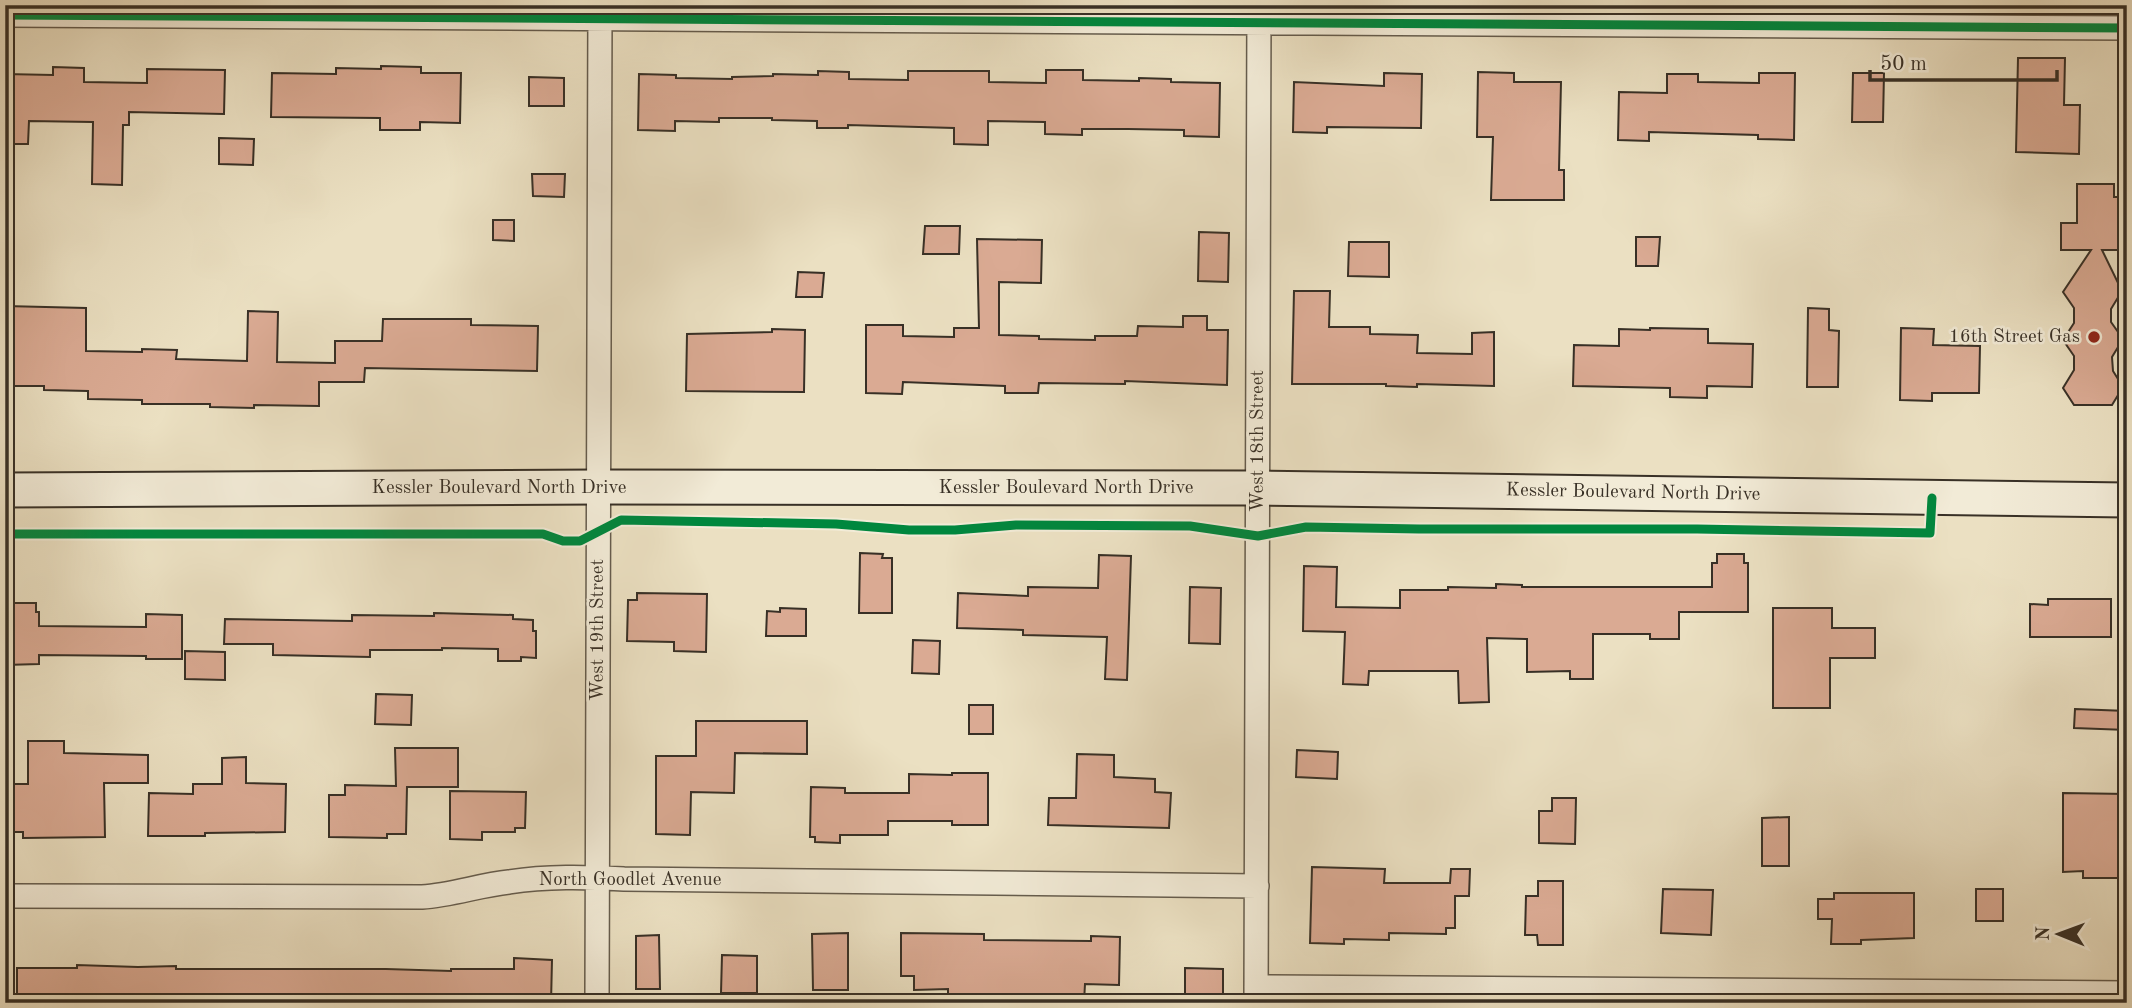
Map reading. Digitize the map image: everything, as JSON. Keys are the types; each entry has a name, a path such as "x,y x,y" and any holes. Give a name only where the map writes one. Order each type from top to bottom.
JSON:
{"main road":[{"name":"Kessler Boulevard North Drive","path":"5,490 1258,488 2127,500"}],"street":[{"path":"5,15 600,12 1259,14 2127,28"},
{"name":"West 19th Street","path":"597,1003 600,12"},
{"name":"West 18th Street","path":"1256,995 1259,14"},
{"name":"North Goodlet Avenue","path":"5,896 422,897 520,880 558,877 1257,886"},
{"path":"1256,995 2127,993"}],"building":[{"path":"2018,58 2065,58 2064,105 2080,105 2079,154 2016,152"},
{"path":"381,66 421,67 421,73 461,73 460,123 420,122 420,130 380,130 380,118 271,117 272,73 336,74 336,68 381,69"},
{"path":"53,67 84,68 84,82 147,83 147,69 225,70 224,114 129,112 129,125 123,125 122,185 92,184 93,122 29,121 28,144 5,144 5,74 53,75"},
{"path":"1046,70 1083,70 1083,80 1139,81 1139,78 1220,83 1219,137 1184,136 1184,130 1128,129 1082,129 1082,135 1045,134 1045,122 988,121 988,145 954,144 954,128 848,125 848,128 817,128 817,121 772,118 719,118 719,122 675,121 675,131 638,130 639,74 732,79 773,74 818,75 818,71 849,72 849,79 908,80 908,71 989,71 989,82 1046,83"},
{"path":"1478,72 1514,73 1514,82 1561,82 1559,170 1564,170 1564,200 1491,200 1493,137 1477,137"},
{"path":"1384,73 1422,74 1421,128 1327,127 1327,133 1293,132 1294,82 1384,86"},
{"path":"1759,73 1795,73 1794,140 1758,139 1758,135 1649,132 1649,141 1618,140 1619,92 1667,93 1667,74 1698,74 1698,82 1759,83"},
{"path":"1853,73 1884,73 1883,122 1852,122"},
{"path":"529,77 564,78 564,106 529,106"},
{"path":"219,138 254,139 253,165 219,164"},
{"path":"532,174 565,174 564,197 533,196"},
{"path":"2077,184 2114,184 2114,197 2127,197 2127,250 2102,250 2122,291 2111,309 2111,322 2123,339 2112,357 2113,371 2123,387 2112,405 2074,405 2063,388 2074,370 2074,356 2063,340 2074,323 2074,308 2063,292 2091,250 2061,250 2061,223 2077,223"},
{"path":"493,220 514,220 514,241 493,240"},
{"path":"925,226 960,226 959,254 923,254"},
{"path":"1199,232 1229,233 1228,282 1198,281"},
{"path":"1636,237 1660,237 1658,266 1636,266"},
{"path":"977,239 1042,240 1041,283 999,282 999,335 1095,340 1095,336 1137,336 1138,326 1183,327 1183,316 1207,316 1207,330 1228,330 1227,385 1125,381 1125,384 1039,383 1038,393 1005,393 1005,386 903,382 902,394 866,393 866,325 903,325 903,336 954,337 954,328 979,328"},
{"path":"1349,242 1389,242 1389,277 1348,276"},
{"path":"798,272 824,273 822,297 796,297"},
{"path":"1294,291 1330,291 1329,327 1370,327 1370,334 1418,335 1417,353 1472,354 1472,333 1494,332 1494,386 1292,384"},
{"path":"5,306 86,308 86,351 177,350 176,359 247,361 248,311 278,312 277,362 335,363 335,341 382,341 383,319 471,319 471,325 538,326 537,371 365,368 364,382 319,382 319,406 210,407 210,404 142,404 142,400 88,399 88,391 44,390 44,386 5,386"},
{"path":"1808,308 1829,309 1829,330 1839,331 1838,387 1807,387"},
{"path":"1901,328 1934,329 1933,345 1980,346 1979,393 1932,393 1932,401 1900,400"},
{"path":"772,329 805,330 804,392 686,391 687,334 772,332"},
{"path":"1619,329 1708,329 1708,343 1753,344 1752,387 1707,386 1707,398 1670,397 1670,388 1573,386 1574,345 1619,346"},
{"path":"860,553 883,554 882,558 892,558 892,613 859,613"},
{"path":"1717,554 1744,554 1744,563 1748,563 1748,612 1679,612 1679,639 1650,639 1650,634 1593,634 1593,679 1570,679 1570,671 1527,672 1527,639 1487,638 1489,702 1459,703 1458,671 1369,671 1368,685 1343,684 1345,632 1303,631 1304,566 1337,567 1336,607 1400,608 1400,590 1496,588 1496,584 1522,587 1712,587 1712,563 1717,563"},
{"path":"1099,555 1131,556 1127,680 1105,679 1107,637 1023,635 1023,630 957,628 958,593 1028,596 1028,587 1098,588"},
{"path":"1190,587 1221,588 1220,644 1189,643"},
{"path":"637,593 707,594 706,652 674,651 674,642 627,641 628,600 637,600"},
{"path":"2048,599 2111,599 2111,637 2030,637 2030,604 2048,605"},
{"path":"12,603 36,603 39,626 146,627 146,614 182,615 182,659 39,655 39,664 5,665 5,611 12,610"},
{"path":"780,608 806,609 806,636 766,636 767,611 780,612"},
{"path":"1773,608 1832,608 1832,628 1875,628 1875,658 1830,658 1830,708 1773,708"},
{"path":"434,613 513,615 513,619 533,620 533,631 536,631 536,658 521,657 521,661 498,661 498,649 442,648 370,650 370,657 273,655 273,644 224,644 225,619 352,621 352,615 434,616"},
{"path":"913,640 940,641 939,674 912,673"},
{"path":"185,651 225,652 225,680 185,679"},
{"path":"376,694 412,695 411,725 375,724"},
{"path":"969,705 993,705 993,734 969,734"},
{"path":"2075,709 2127,711 2127,730 2074,728"},
{"path":"696,721 807,721 807,754 735,753 734,793 691,792 690,835 656,834 656,756 696,756"},
{"path":"28,741 64,741 64,753 148,755 148,783 104,783 105,837 23,838 23,832 12,832 12,784 28,784"},
{"path":"395,748 458,748 458,787 407,787 406,834 387,834 387,838 329,837 329,795 345,795 345,785 396,786"},
{"path":"1297,750 1338,752 1337,779 1296,777"},
{"path":"1077,754 1114,755 1114,777 1155,779 1155,792 1171,793 1169,828 1048,825 1049,798 1076,798"},
{"path":"246,757 246,783 286,784 285,832 148,836 149,793 193,794 193,784 222,784 222,758"},
{"path":"988,773 988,825 952,825 952,821 888,821 888,835 840,835 840,843 815,842 815,837 810,837 811,787 845,788 845,793 909,793 909,774"},
{"path":"450,791 526,792 525,828 515,828 515,832 482,832 482,840 450,839"},
{"path":"2063,793 2127,794 2127,878 2083,878 2083,871 2063,872"},
{"path":"1552,798 1576,798 1575,844 1539,843 1539,811 1552,811"},
{"path":"1789,817 1789,866 1762,866 1762,818"},
{"path":"1312,867 1385,869 1384,883 1450,883 1451,869 1470,869 1469,896 1455,896 1455,928 1446,928 1446,934 1389,933 1389,940 1344,939 1344,944 1310,943"},
{"path":"1538,881 1563,881 1563,945 1538,945 1537,935 1525,935 1526,896 1538,896"},
{"path":"1663,889 1713,890 1711,935 1661,933"},
{"path":"1976,889 2003,889 2003,921 1976,921"},
{"path":"1834,893 1914,893 1914,938 1861,940 1861,944 1831,944 1832,919 1818,919 1818,899 1834,899"},
{"path":"848,933 848,990 813,990 812,934"},
{"path":"901,933 984,934 984,940 1091,941 1091,936 1120,937 1119,985 1085,984 1084,1002 948,1003 948,989 914,990 914,976 901,976"},
{"path":"659,935 660,989 636,989 636,936"},
{"path":"722,955 757,956 757,993 721,993"},
{"path":"514,958 552,960 551,1003 202,1003 202,998 17,997 17,968 77,968 77,965 176,966 176,969 451,971 514,969"},
{"path":"1185,968 1223,969 1223,1003 1185,1003"}],"cycle path":[{"path":"5,15 2127,28"},
{"path":"5,534 543,534 563,541 580,541 621,520 836,524 909,530 955,530 1016,525 1190,526 1258,536 1306,527 1930,533 1932,498"}],"place":[{"name":"16th Street Gas","path":"2094,337"}]}
